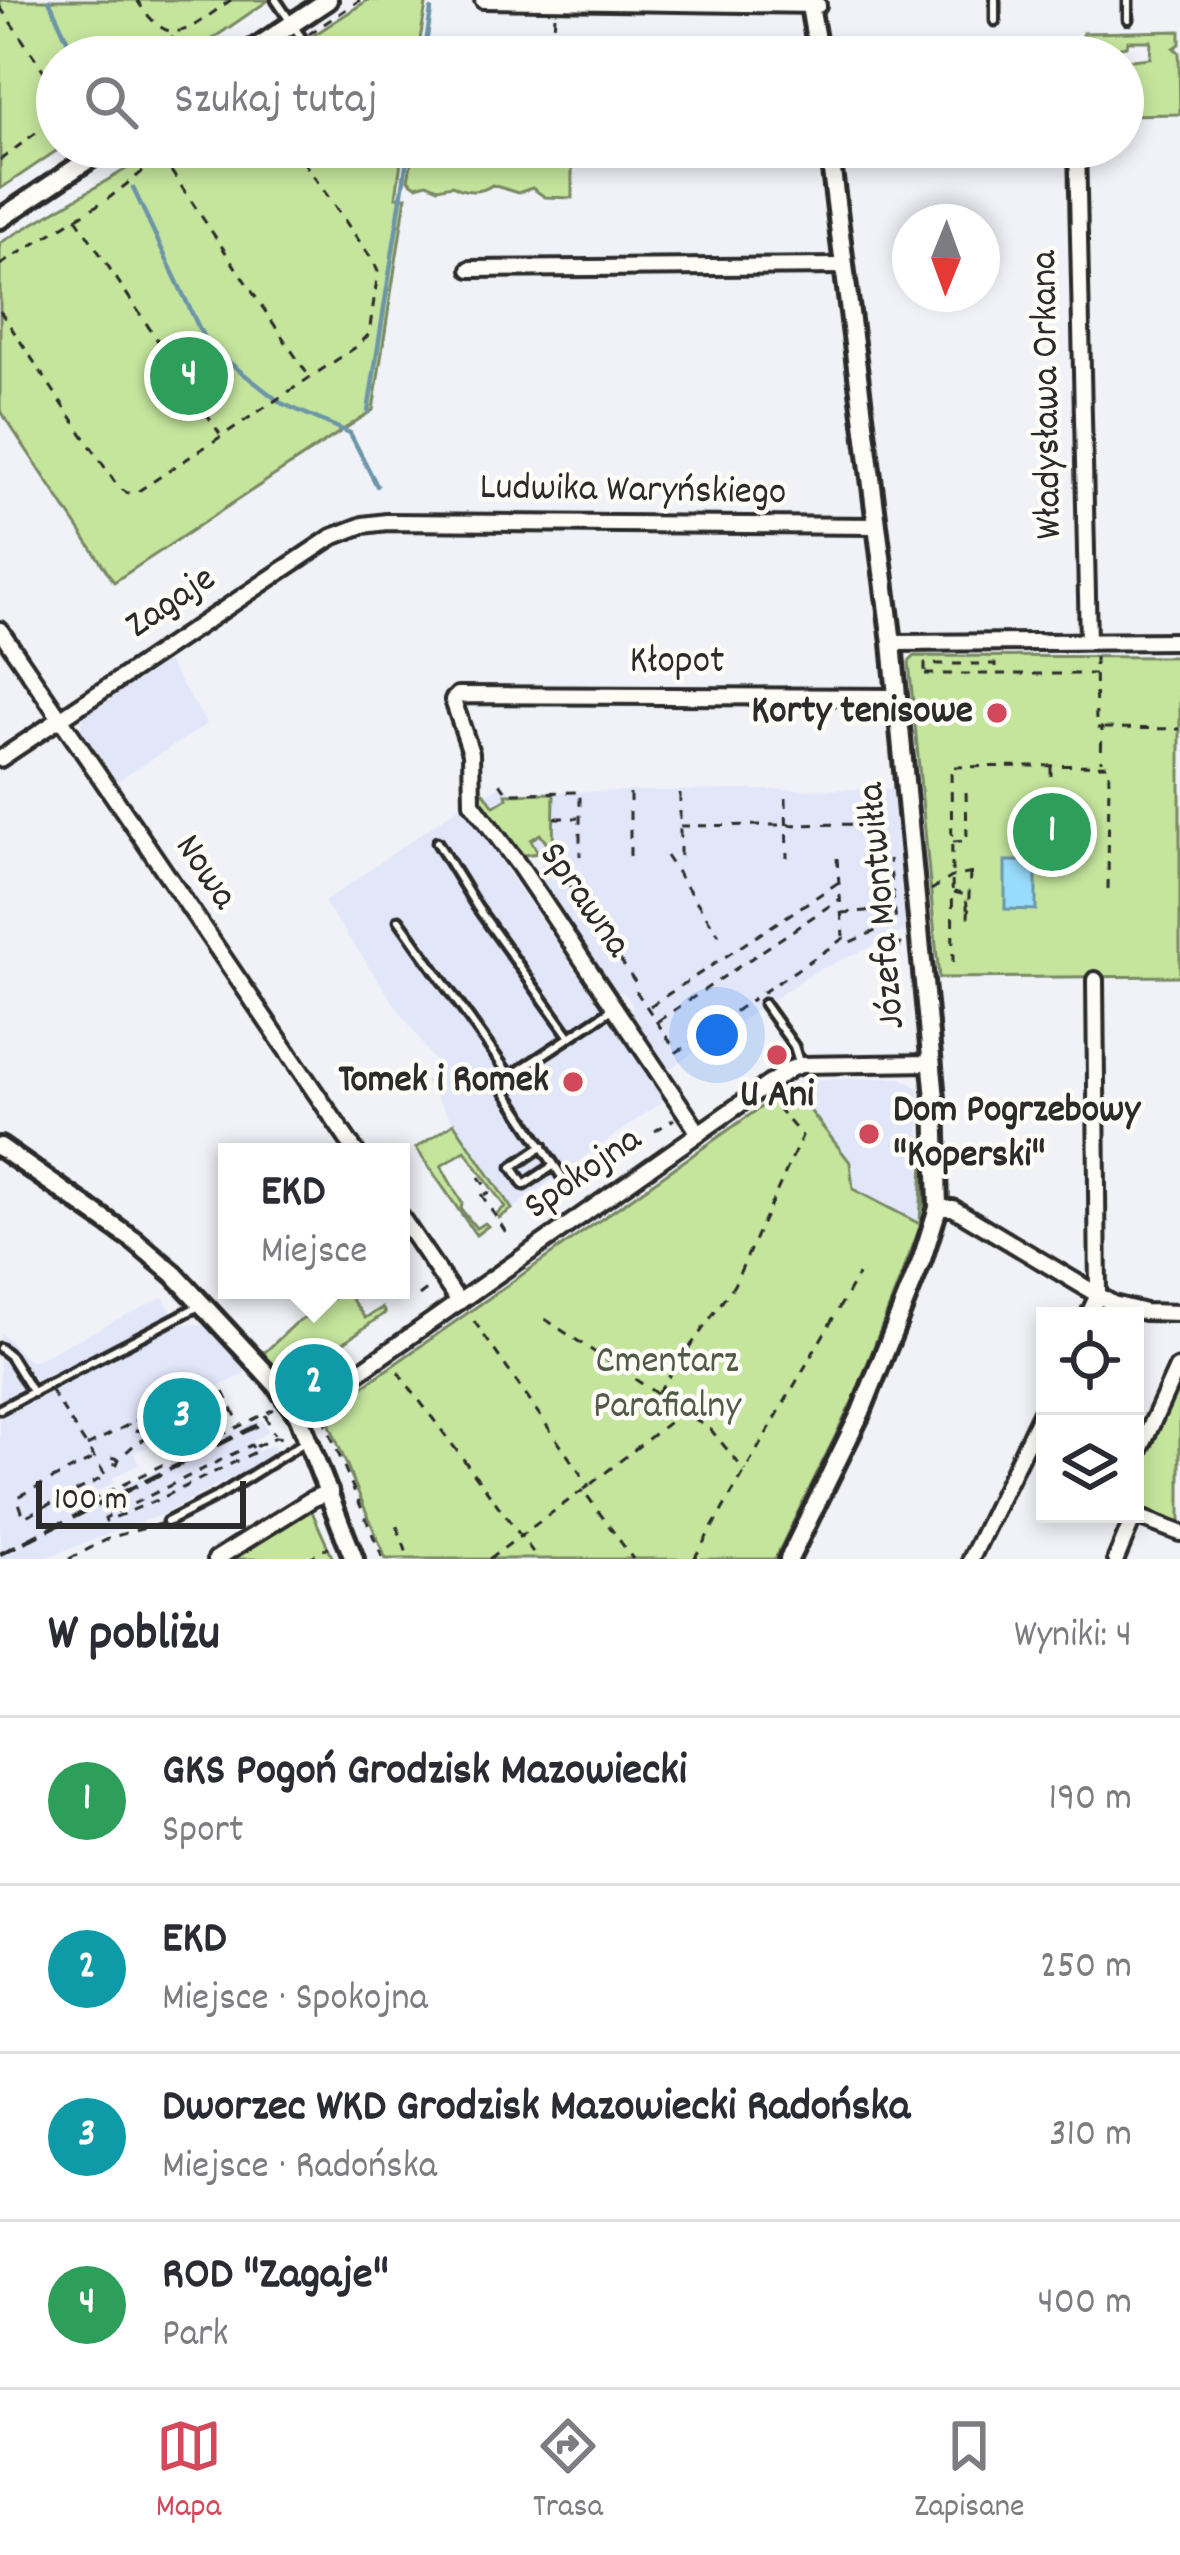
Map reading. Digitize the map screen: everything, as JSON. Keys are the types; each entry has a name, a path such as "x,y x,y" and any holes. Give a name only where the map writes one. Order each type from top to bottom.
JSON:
{"street":[{"path":"294,36 328,0"},
{"path":"483,0 814,3 816,36"},
{"path":"0,219 76,168"},
{"name":"Józefa Montwiłła","path":"789,1559 861,1412 938,1208 932,1063 892,643 832,168"},
{"name":"Władysława Orkana","path":"1078,168 1092,647"},
{"path":"470,269 844,266"},
{"name":"Ludwika Waryńskiego","path":"387,522 877,526"},
{"name":"Zagaje","path":"0,759 332,537 387,522"},
{"name":"Nowa","path":"0,630 350,1143"},
{"path":"892,643 1092,647 1180,640"},
{"name":"Kłopot","path":"458,695 897,697"},
{"name":"Sprawna","path":"458,695 453,700 470,753 472,802 699,1133"},
{"path":"1092,1307 1098,1295 1095,980"},
{"path":"800,1066 932,1063"},
{"name":"Spokojna","path":"291,1417 800,1066"},
{"path":"0,1147 135,1241 275,1382 330,1491 354,1559"},
{"path":"938,1208 953,1208 1128,1310 1180,1313"},
{"path":"410,1230 459,1302"},
{"path":"1144,1441 1178,1364"},
{"path":"971,1559 1040,1415"},
{"path":"216,1559 330,1491"},
{"path":"1144,1520 1180,1534"},
{"path":"1116,1559 1129,1523"}],"lane":[{"path":"276,0 299,34"},
{"path":"995,0 995,21"},
{"path":"1128,0 1129,19"},
{"path":"437,842 570,1037"},
{"path":"398,920 510,1076"},
{"path":"764,1004 794,1046 800,1066"},
{"path":"570,1190 500,1083 616,1006"},
{"path":"543,1146 512,1166 524,1185 553,1166"},
{"path":"0,1409 202,1304"},
{"path":"0,1348 33,1393"},
{"path":"167,1522 218,1496 302,1438"}],"path":[{"path":"137,0 159,30 175,33 232,0"},
{"path":"299,34 360,0"},
{"path":"0,7 36,59"},
{"path":"555,8 554,30 561,36"},
{"path":"0,160 36,133"},
{"path":"0,265 146,168"},
{"path":"169,168 309,376"},
{"path":"0,311 118,487 137,492 369,334 378,272 307,168"},
{"path":"76,218 220,436"},
{"path":"1092,647 1096,728 1180,729"},
{"path":"995,674 995,664 926,664 925,674 995,674 1096,674"},
{"path":"1100,762 1102,728"},
{"path":"953,962 951,767 1109,765 1108,896"},
{"path":"1051,767 1051,782"},
{"path":"500,783 507,793 580,792 580,856"},
{"path":"951,842 967,841 967,790"},
{"path":"680,793 680,857"},
{"path":"629,856 630,794"},
{"path":"786,798 788,858"},
{"path":"555,818 580,818"},
{"path":"680,826 865,824"},
{"path":"549,855 677,1052 844,938"},
{"path":"666,856 719,935"},
{"path":"837,858 848,943 896,922"},
{"path":"889,859 896,922 905,938 898,951"},
{"path":"927,892 952,877 971,873 969,918 965,895 952,892"},
{"path":"647,1008 839,882"},
{"path":"657,1022 841,898"},
{"path":"842,913 894,908"},
{"path":"658,1393 734,1285 802,1136 763,1089"},
{"path":"655,1131 679,1116"},
{"path":"479,1177 489,1192 482,1195 507,1234"},
{"path":"694,1559 857,1275"},
{"path":"419,1296 438,1282"},
{"path":"545,1318 712,1430 746,1472"},
{"path":"474,1321 589,1486"},
{"path":"398,1372 538,1559"},
{"path":"48,1386 102,1467 104,1479 27,1518 16,1501 94,1458"},
{"path":"224,1392 240,1425"},
{"path":"64,1499 70,1511 276,1408 291,1417"},
{"path":"324,1409 321,1414 383,1559"},
{"path":"209,1439 204,1428 232,1410"},
{"path":"489,1559 683,1411"},
{"path":"87,1446 148,1414"},
{"path":"264,1414 275,1437"},
{"path":"102,1467 117,1464 133,1445 147,1441 151,1431 133,1430 128,1424"},
{"path":"253,1448 275,1437 302,1438"},
{"path":"251,1444 253,1448 255,1452 163,1498 105,1518 251,1444"},
{"path":"583,1490 633,1559"},
{"path":"356,1513 364,1511"},
{"path":"69,1559 112,1537 167,1522"},
{"path":"397,1526 409,1559"},
{"path":"308,1559 329,1547"}],"shaded area":[{"path":"167,661 207,724 118,781 81,729 84,716"},
{"path":"504,783 510,792 892,789 906,931 814,972 669,1069 631,1013 632,1004 625,994 615,991 536,876 541,865 538,853 520,852 482,797"},
{"path":"462,805 664,1100 512,1209 425,1081 440,1069 324,902"},
{"path":"901,1078 919,1088 921,1224 851,1188 787,1089 800,1080"},
{"path":"163,1297 179,1324 205,1325 245,1369 244,1374 152,1419 162,1440 134,1453 139,1464 112,1478 114,1483 66,1507 70,1514 257,1420 268,1431 253,1441 258,1452 274,1446 277,1453 163,1514 42,1559 0,1559 0,1332 34,1361"}],"green space":[{"path":"0,0 269,0 217,36 36,36 36,165 0,189"},
{"path":"368,0 422,0 426,5 421,36 312,36"},
{"path":"1180,31 1180,44 1174,48 1179,52 1180,114 1144,115 1144,59 1150,58 1151,41 1144,41 1144,36 1083,33"},
{"path":"128,168 400,168 396,197 406,197 373,410 114,582 0,410 0,243"},
{"path":"410,168 572,168 572,198 545,197 532,188 518,193 492,185 472,191 452,185 416,186 408,180"},
{"path":"915,656 1180,657 1180,976 939,978 909,662"},
{"path":"484,792 494,806 506,794 554,793 553,852 540,834 531,840 538,853 518,856 479,801 477,797"},
{"name":"Cmentarz Parafialny","path":"791,1086 850,1162 853,1189 920,1224 924,1139 924,1217 854,1398 775,1559 386,1559 325,1413"},
{"path":"454,1123 512,1209 499,1218 496,1214 505,1207 465,1151 441,1166 461,1209 476,1228 488,1226 476,1235 416,1148"},
{"path":"332,1299 351,1299 365,1318 382,1308 385,1313 312,1365 323,1382 319,1385 314,1380 310,1383 314,1389 302,1395 295,1391 314,1378 307,1366 287,1379 261,1351"},
{"path":"1180,1392 1180,1528 1144,1517 1144,1448 1169,1394"},
{"path":"310,1507 333,1559 225,1559"}],"water":[{"path":"1005,861 1036,861 1036,910 1005,909"}],"waterway":[{"path":"49,0 65,36"},
{"path":"427,36 431,10"},
{"path":"368,412 406,168"},
{"path":"133,188 207,345 281,403 350,433 377,486"}],"railway":[{"path":"0,1554 258,1425"}],"place":[{"name":"ROD \"Zagaje\"","path":"189,376"},
{"name":"Korty tenisowe","path":"997,713"},
{"name":"GKS Pogoń Grodzisk Mazowiecki","path":"1052,832"},
{"name":"U Ani","path":"777,1055"},
{"name":"Tomek i Romek","path":"573,1082"},
{"name":"Dom Pogrzebowy \"Koperski\"","path":"869,1134"},
{"name":"EKD","path":"314,1383"},
{"name":"Dworzec WKD Grodzisk Mazowiecki Radońska","path":"182,1417"}]}
